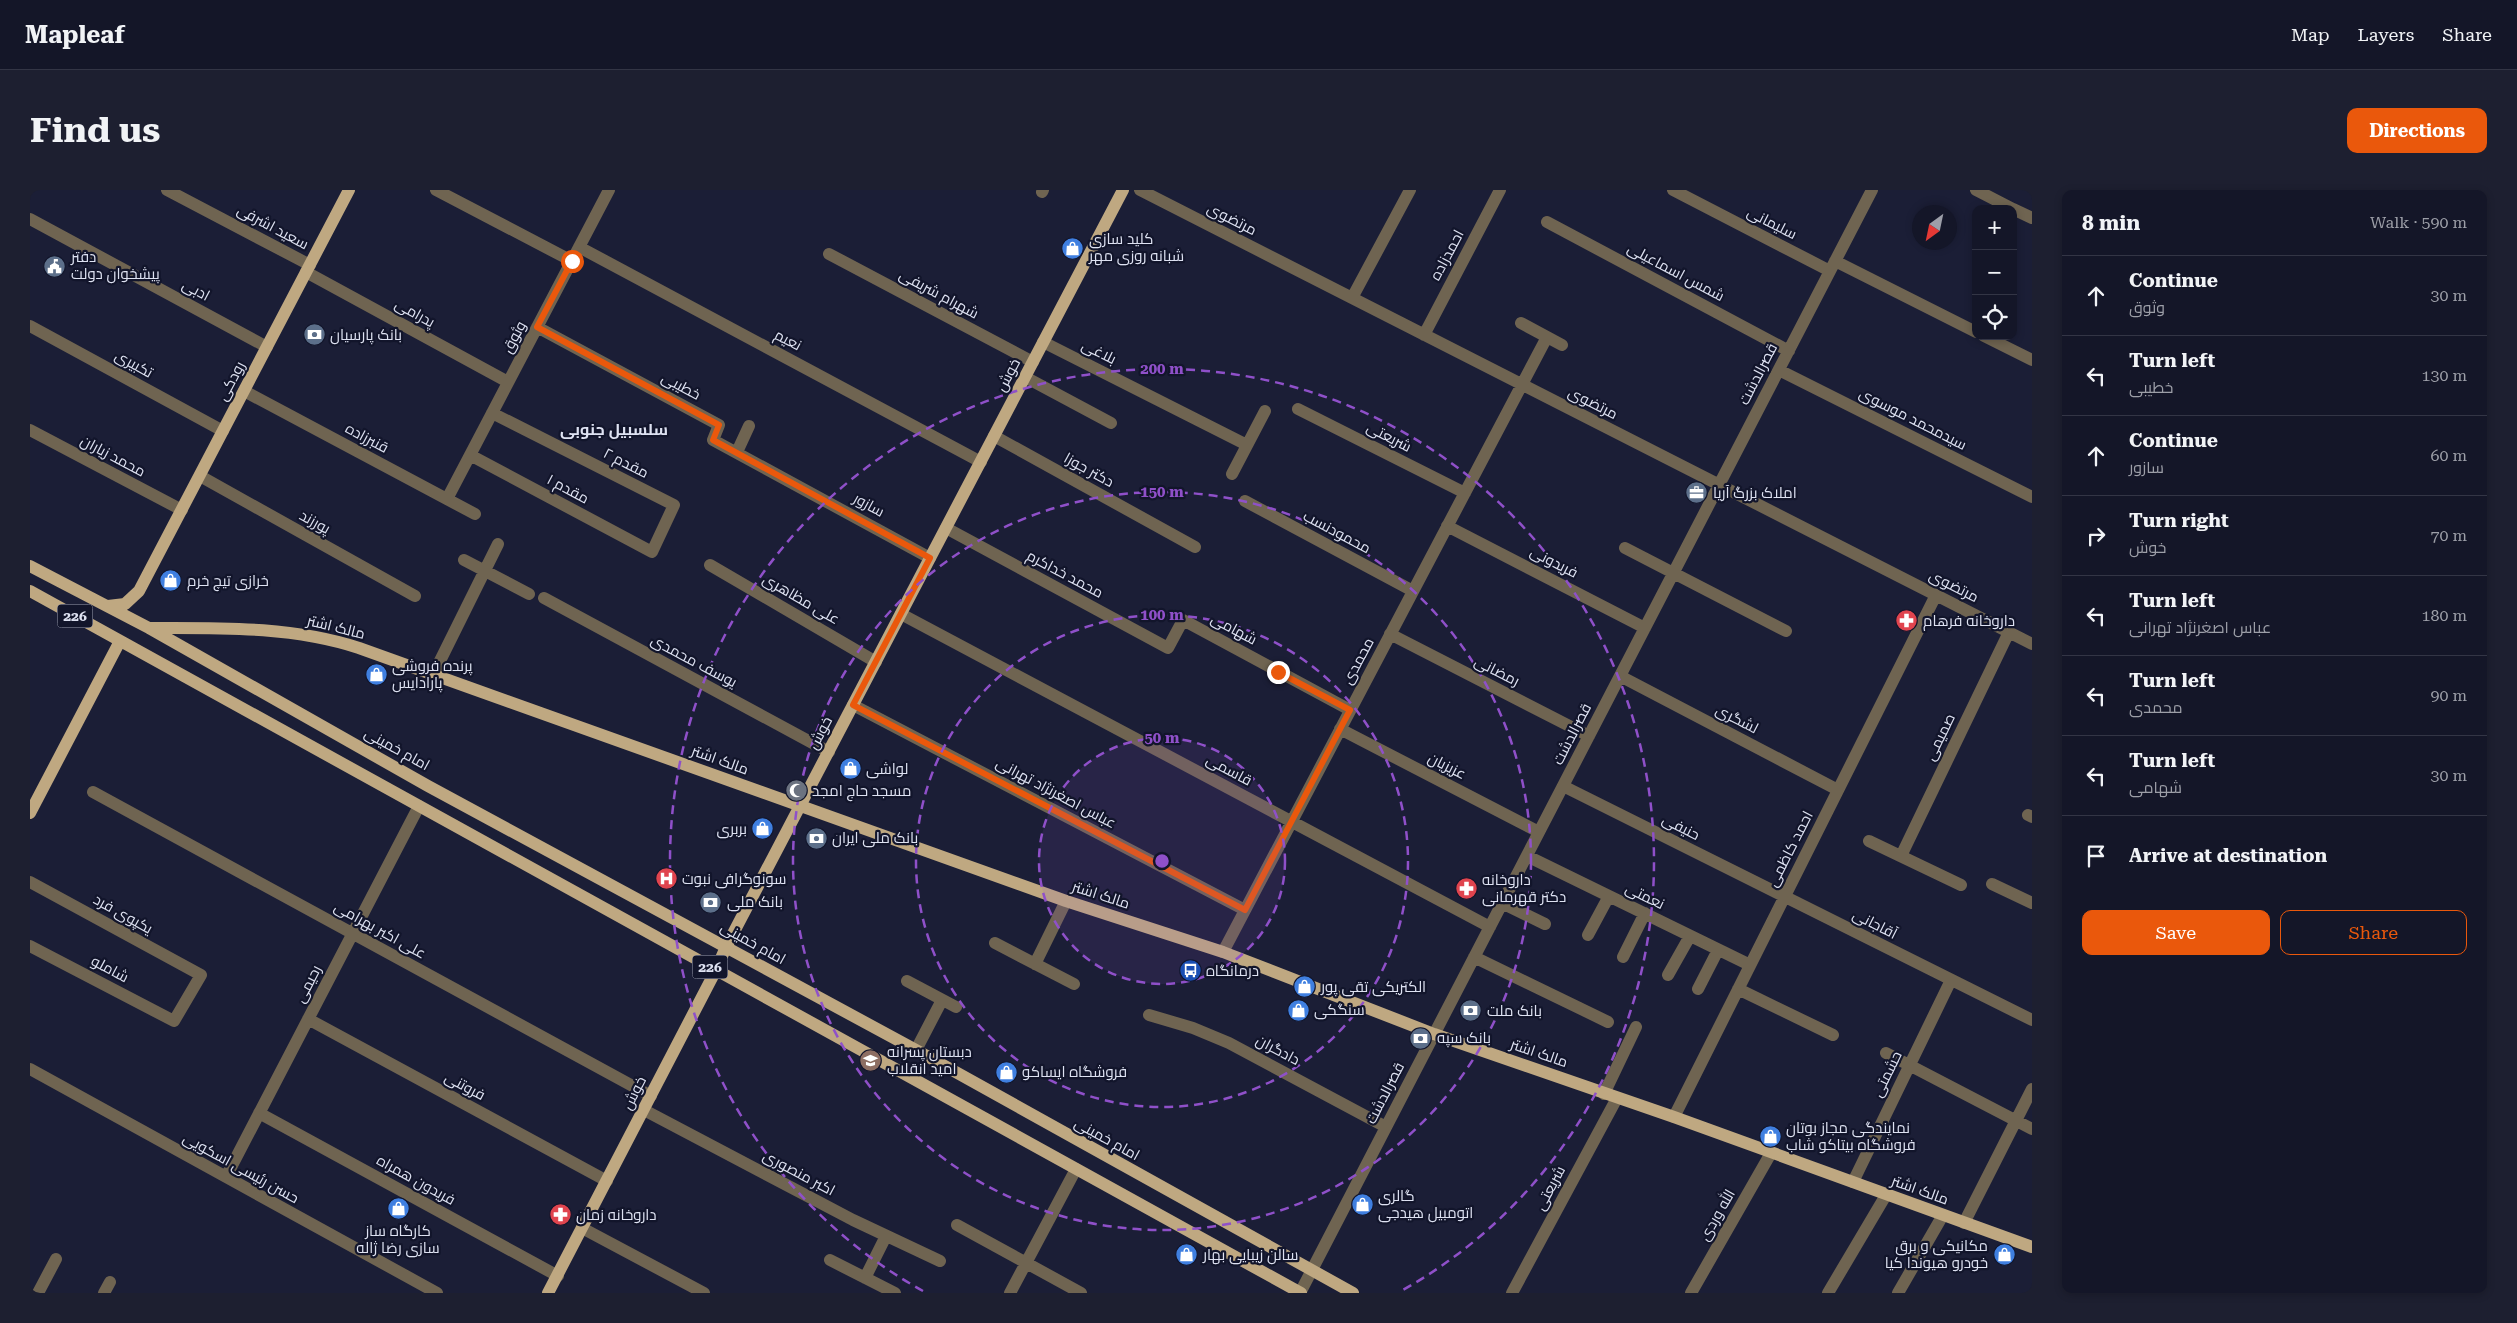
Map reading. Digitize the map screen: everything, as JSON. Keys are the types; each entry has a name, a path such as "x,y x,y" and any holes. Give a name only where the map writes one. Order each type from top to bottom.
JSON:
{"main road":[{"name":"رودکی","path":"106,606 117,606 128,602 141,588 349,190"},
{"name":"خوش","path":"548,1293 644,1110 726,947 1123,190"},
{"name":"امام خمینی","path":"30,566 149,628 470,807 916,1050 1354,1293"},
{"name":"226","path":"30,591 1300,1293"},
{"name":"مالک اشتر","path":"149,628 268,630 305,634 350,645 1066,901 1223,952 1434,1034 1674,1117 2032,1247"},
{"path":"30,813 120,641"},
{"path":"461,828 470,807"}],"street":[{"name":"سعید اشرفی","path":"167,190 308,269"},
{"path":"436,190 572,261"},
{"name":"وثوق","path":"447,499 609,190"},
{"name":"مرتضوی","path":"1140,190 2032,644"},
{"path":"1352,298 1410,190"},
{"name":"احمدزاده","path":"1424,334 1500,190"},
{"name":"سلیمانی","path":"1673,190 1972,330"},
{"name":"قصرالدشت","path":"1300,1293 1871,190"},
{"path":"1976,190 2005,205"},
{"path":"2017,211 2032,218"},
{"name":"ادبی","path":"30,219 267,347"},
{"name":"شمس اسماعیلی","path":"1547,222 1789,351"},
{"name":"نعیم","path":"579,247 981,462"},
{"name":"شهرام شریفی","path":"829,254 1033,362"},
{"name":"پدرامی","path":"308,269 508,382"},
{"path":"1521,323 1562,345"},
{"name":"تکبیری","path":"30,326 223,431"},
{"name":"خطیبی","path":"537,327 719,425 713,440 791,480"},
{"name":"محمدی","path":"1223,952 1547,337"},
{"path":"1992,340 2032,360"},
{"name":"بلاغی","path":"1043,342 1247,445"},
{"name":"سیدمحمد موسوی","path":"1778,370 2032,497"},
{"path":"1025,377 1111,423"},
{"name":"قنبرزاده","path":"244,391 475,514"},
{"name":"شریعتی","path":"1298,409 1464,493"},
{"path":"1232,474 1265,411"},
{"name":"مقدم ۲","path":"492,413 674,505 652,552"},
{"path":"737,452 749,426"},
{"name":"محمد زیاران","path":"30,430 182,510"},
{"name":"دکتر جوزا","path":"994,436 1195,547"},
{"name":"مقدم ۱","path":"470,455 652,552"},
{"name":"پورزند","path":"200,476 415,596"},
{"name":"سازور","path":"791,480 930,558"},
{"name":"محمودنسب","path":"1245,501 1413,591"},
{"name":"فریدونی","path":"1448,526 1645,628"},
{"name":"محمد خداکرم","path":"946,528 1168,648"},
{"path":"433,675 498,544"},
{"path":"1625,548 1786,631"},
{"path":"464,560 529,594"},
{"name":"علی مظاهری","path":"710,565 876,662"},
{"name":"احمد کاظمی","path":"1674,1117 1936,595"},
{"name":"یوسف محمدی","path":"544,598 828,752"},
{"name":"قاسمی","path":"901,614 1490,927"},
{"name":"شهامی","path":"1168,648 1183,620 1350,710"},
{"name":"صمیمی","path":"1901,856 2009,632"},
{"name":"رمضانی","path":"1390,634 1589,736"},
{"name":"لشگری","path":"1620,676 1838,790"},
{"name":"عباس اصغرنژاد تهرانی","path":"853,705 1245,910"},
{"name":"عزیزیان","path":"1340,729 1539,832"},
{"name":"حنیفی","path":"1563,786 1785,897"},
{"name":"علی اکبر بهرامی","path":"93,792 651,1096"},
{"name":"رحیمی","path":"226,1177 419,806"},
{"path":"1869,841 1961,885"},
{"name":"نعمتی","path":"1526,856 1750,965"},
{"name":"یکپوی فرد","path":"30,882 201,975 174,1021"},
{"path":"1992,884 2032,903"},
{"path":"1588,935 1609,896"},
{"name":"آقاجانی","path":"1785,897 2032,1020"},
{"path":"1034,964 1066,901"},
{"path":"1502,903 1545,924"},
{"path":"1623,957 1645,913"},
{"path":"1668,975 1690,936"},
{"path":"995,943 1074,984"},
{"name":"شاملو","path":"30,946 174,1021"},
{"path":"1698,989 1718,950"},
{"path":"1474,956 1608,1022"},
{"name":"حشمتی","path":"1853,1182 1951,980"},
{"path":"906,981 956,1007"},
{"path":"1738,989 1833,1035"},
{"path":"916,1050 942,1000"},
{"name":"دادگران","path":"1149,1015 1193,1028 1229,1043 1386,1127"},
{"name":"فروتنی","path":"308,1019 607,1181"},
{"path":"1604,1094 1636,1027"},
{"path":"1886,1053 2032,1129"},
{"name":"حسن رئیسی اسکویی","path":"30,1069 437,1293"},
{"path":"1964,1223 2032,1089"},
{"name":"شریعتی","path":"1512,1293 1617,1098"},
{"name":"اکبر منصوری","path":"644,1110 886,1236 940,1261"},
{"name":"فریدون همراه","path":"259,1113 558,1276"},
{"name":"الله وردی","path":"1691,1293 1771,1153"},
{"path":"1010,1293 1076,1169"},
{"path":"1828,1293 1886,1194"},
{"path":"1898,1293 1943,1216"},
{"path":"957,1225 1081,1293"},
{"path":"582,1228 704,1293"},
{"path":"865,1278 886,1236"},
{"path":"38,1293 56,1259"},
{"path":"830,1260 895,1293"}],"place":[{"name":"کلید سازی شبانه روزی مهر","path":"1073,248"},
{"name":"دفتر پیشخوان دولت","path":"55,266"},
{"name":"بانک پارسیان","path":"314,335"},
{"name":"املاک بزرگ آریا","path":"1697,493"},
{"name":"خرازی تیچ خرم","path":"171,581"},
{"name":"داروخانه فرهام","path":"1907,621"},
{"name":"پرنده فروشی پارادایس","path":"376,675"},
{"name":"لواشی","path":"850,769"},
{"name":"مسجد حاج امجد","path":"796,791"},
{"name":"بربری","path":"763,829"},
{"name":"بانک ملی ایران","path":"816,838"},
{"name":"سونوگرافی نبوت","path":"666,879"},
{"name":"داروخانه دکتر قهرمانی","path":"1466,889"},
{"name":"بانک ملی","path":"711,902"},
{"name":"درمانگاه","path":"1190,971"},
{"name":"الکتریکی تقی پور","path":"1305,987"},
{"name":"سنگکی","path":"1298,1010"},
{"name":"بانک ملت","path":"1471,1011"},
{"name":"بانک سپه","path":"1421,1038"},
{"name":"دبستان پسرانه امید انقلاب","path":"871,1061"},
{"name":"فروشگاه ایساکو","path":"1006,1072"},
{"name":"نمایندگی مجاز بوتان فروشگاه بیتاکو شاب","path":"1770,1137"},
{"name":"گالرى اتومبیل هیدجى","path":"1362,1205"},
{"name":"کارگاه ساز سازی رضا ژاله","path":"398,1208"},
{"name":"داروخانه زمان","path":"560,1215"},
{"name":"سالن زیبایی بهار","path":"1187,1255"},
{"name":"مکانیکی و برق خودرو هیوندا کیا","path":"2004,1255"}],"district":[{"name":"سلسبیل جنوبی","path":"614,429"}],"route":[{"path":"572,261 537,327 719,425 713,440 791,480 930,558 853,705 1245,910 1350,710 1278,672"}]}
